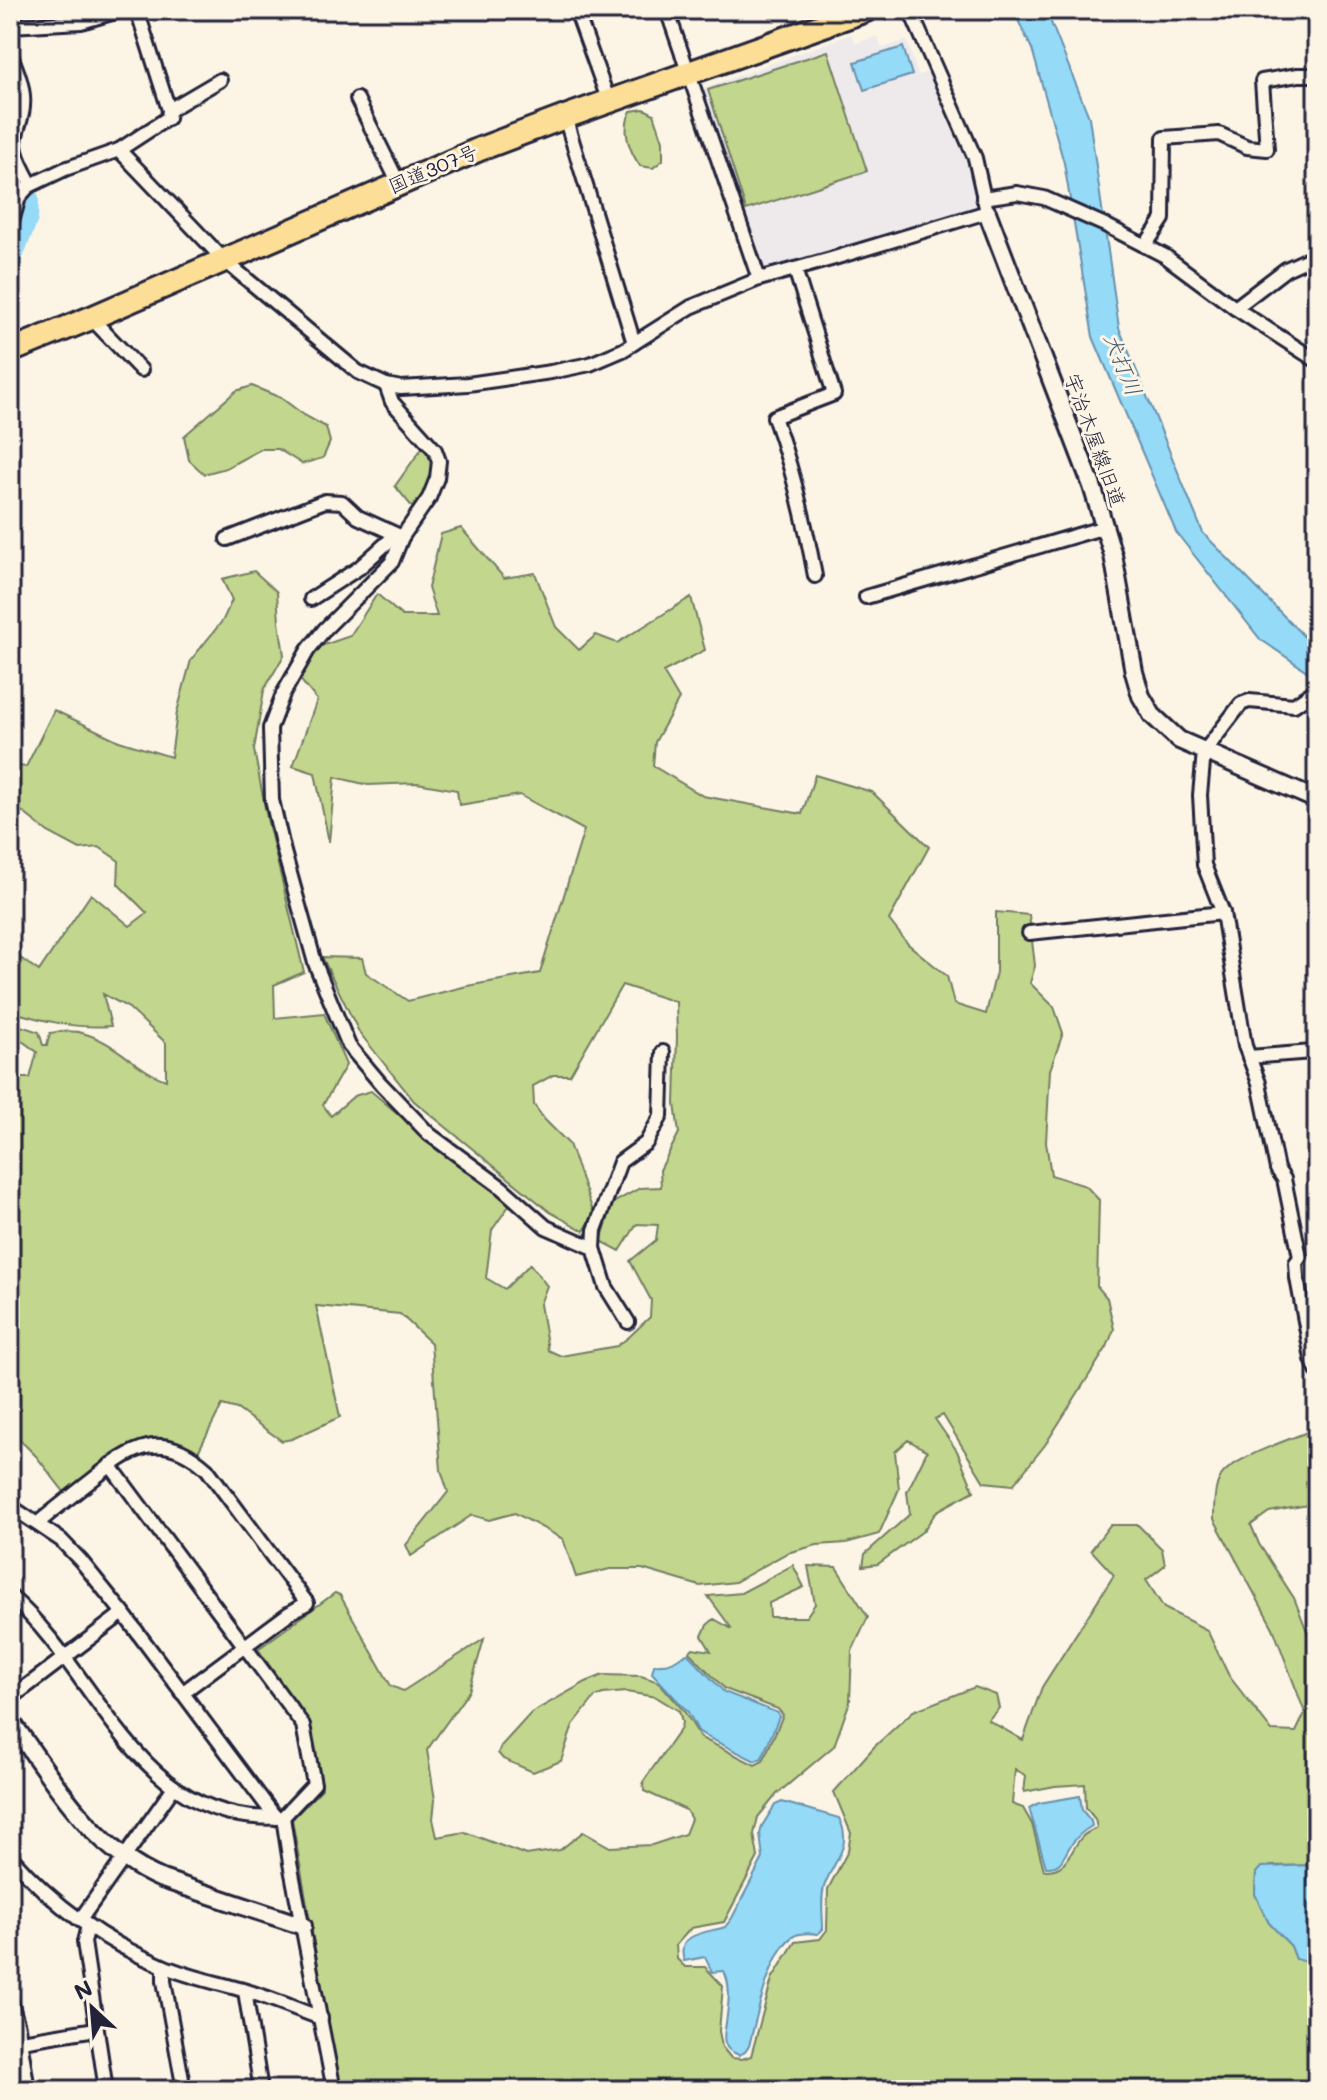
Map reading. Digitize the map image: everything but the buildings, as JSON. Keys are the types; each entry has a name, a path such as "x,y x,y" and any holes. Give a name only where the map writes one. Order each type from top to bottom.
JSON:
{"highway":[{"name":"国道307号","path":"10,351 480,149 866,10"}],"street":[{"path":"10,26 81,22 122,10"},
{"path":"10,229 19,197 30,186 65,169 119,150 168,118 169,110 137,10"},
{"path":"576,10 609,102"},
{"path":"667,10 759,279"},
{"name":"宇治木屋線旧道","path":"910,10 975,158 985,205 1092,486 1113,555 1141,696 1152,715 1179,740 1317,800"},
{"path":"10,53 23,95 16,152 30,186"},
{"path":"1145,246 1163,219 1164,138 1219,134 1247,147 1267,149 1262,81 1317,75"},
{"path":"169,110 220,80"},
{"path":"357,99 399,184"},
{"path":"565,117 634,343"},
{"path":"119,150 224,260 358,372 386,385 401,388 468,384 590,364 623,350 691,307 759,279 1017,193 1044,198 1165,256 1235,308 1317,361"},
{"path":"1235,308 1286,269 1317,255"},
{"path":"795,269 834,394 774,417 803,511 815,576"},
{"path":"91,318 141,370"},
{"path":"386,385 392,402 435,450 439,461 437,478 429,498 402,537 392,562 325,629 308,650 283,694 270,728 272,800 284,852 315,963 349,1046 429,1134 501,1187 546,1227 594,1248"},
{"path":"227,539 325,501 342,502 358,517 402,537"},
{"path":"866,597 1105,527"},
{"path":"311,599 359,568 389,541 402,537"},
{"path":"1315,691 1294,705 1249,701 1241,704 1204,752 1200,795 1204,865 1223,913 1245,1046 1259,1083 1277,1169 1284,1179 1300,1257 1296,1263 1297,1278 1309,1346 1317,1371"},
{"path":"1029,933 1223,913"},
{"path":"628,1322 606,1287 594,1248 595,1230 620,1162 646,1143 661,1116 663,1052"},
{"path":"1249,1057 1313,1052"},
{"path":"38,1523 122,1456 146,1447 174,1447 207,1469 307,1603 182,1693"},
{"path":"10,1596 65,1657 126,1742 154,1772 174,1787 221,1810 260,1818 280,1818 314,1784 303,1725 110,1465"},
{"path":"10,1506 61,1540 123,1613 280,1818 334,2090"},
{"path":"10,1699 123,1613"},
{"path":"10,1720 81,1816 124,1859 162,1879 303,1926"},
{"path":"106,2090 84,1942 84,1923 174,1787"},
{"path":"10,1856 47,1895 84,1923 126,1948 164,1967 321,2018"},
{"path":"164,1967 184,2090"},
{"path":"245,1991 261,2090"},
{"path":"10,1998 21,2041 28,2090"},
{"path":"21,2041 96,2029"}],"shaded area":[{"path":"851,34 856,43 877,36 882,48 907,40 918,75 927,72 964,155 977,204 974,209 768,273 762,270 703,93 704,88"}],"green space":[{"path":"828,51 867,171 746,210 708,90"},
{"path":"644,109 654,114 663,141 663,160 653,168 640,166 628,139 627,125 631,111"},
{"path":"252,386 281,398 326,427 330,442 323,458 302,464 278,449 261,449 226,468 204,474 189,460 184,436 236,391"},
{"path":"427,441 439,461 418,514 395,486"},
{"path":"461,528 504,578 535,573 556,627 579,650 596,635 617,643 691,597 705,650 663,672 679,699 655,742 653,766 703,796 802,814 815,775 872,792 929,847 889,920 908,944 947,976 954,1004 986,1014 996,972 996,912 1029,915 1035,966 1030,983 1054,1007 1063,1033 1050,1070 1046,1142 1051,1175 1086,1186 1099,1200 1097,1286 1107,1298 1114,1329 1107,1347 1045,1445 1013,1485 984,1482 943,1415 935,1419 957,1451 974,1491 937,1511 923,1531 878,1564 863,1566 865,1554 910,1514 907,1492 927,1451 908,1440 895,1452 899,1489 879,1534 787,1553 735,1582 700,1586 642,1569 610,1569 576,1577 563,1539 515,1513 489,1520 472,1515 411,1556 406,1545 448,1492 441,1470 431,1343 400,1314 316,1306 340,1417 292,1439 282,1441 237,1409 222,1405 198,1452 178,1443 143,1443 110,1458 65,1493 36,1456 10,1430 10,1078 30,1078 37,1052 10,1032 12,1023 39,1032 43,1045 47,1045 50,1033 75,1032 94,1037 166,1080 166,1043 129,1008 103,994 111,1026 60,1023 10,1011 10,951 39,971 91,894 130,926 147,913 118,884 119,861 99,847 80,849 48,832 10,802 10,765 26,767 54,710 119,741 171,757 177,712 191,660 223,620 232,600 222,579 254,571 277,592 284,655 264,690 254,750 304,972 274,985 275,1018 324,1013 346,1065 323,1105 331,1116 354,1096 371,1091 511,1203 492,1230 486,1278 505,1289 530,1264 547,1286 540,1304 548,1350 561,1356 617,1346 650,1317 651,1300 630,1261 656,1240 658,1225 637,1224 620,1251 601,1241 613,1203 640,1188 661,1187 660,1170 679,1133 675,1104 676,1002 622,985 570,1075 553,1075 533,1086 534,1105 569,1144 594,1214 584,1231 550,1212 414,1101 359,1032 322,957 362,958 366,973 408,1001 467,986 540,973 584,830 520,795 459,805 457,790 417,783 368,785 335,777 329,842 315,773 293,766 317,700 298,677 318,647 350,636 377,594 402,616 437,616 428,588 441,534"},
{"path":"1317,1428 1317,1507 1313,1504 1269,1512 1251,1525 1259,1544 1294,1598 1317,1657 1317,1865 1271,1866 1256,1873 1255,1894 1269,1923 1291,1946 1296,1959 1317,1944 1317,2090 340,2090 292,1819 322,1789 308,1721 258,1649 335,1593 340,1595 391,1686 403,1691 484,1639 469,1691 427,1750 435,1800 433,1819 437,1837 465,1832 526,1855 560,1850 583,1832 610,1847 652,1845 685,1834 691,1819 686,1810 644,1791 643,1782 681,1728 679,1711 656,1697 626,1692 595,1697 573,1725 561,1761 533,1772 503,1759 498,1753 531,1713 603,1675 641,1676 659,1682 684,1711 701,1738 755,1765 763,1761 783,1715 778,1709 725,1689 689,1652 693,1648 711,1651 702,1636 714,1619 732,1629 708,1596 741,1593 793,1565 804,1587 769,1603 770,1617 806,1617 815,1604 808,1566 836,1567 868,1617 852,1651 850,1701 834,1746 777,1794 758,1817 754,1834 758,1857 724,1922 691,1928 676,1945 677,1959 685,1967 705,1967 723,1986 719,2031 722,2047 731,2058 742,2059 751,2056 772,1979 795,1942 820,1939 827,1930 828,1889 848,1851 851,1833 834,1792 874,1747 913,1711 975,1687 996,1695 999,1708 988,1720 1023,1740 1042,1687 1114,1575 1091,1550 1110,1525 1138,1525 1162,1549 1165,1565 1146,1580 1164,1608 1207,1630 1229,1676 1272,1731 1296,1732 1305,1713 1273,1628 1214,1519 1214,1508 1219,1480 1228,1469 1251,1455","holes":["1015,1769 1026,1776 1024,1792 1085,1784 1086,1808 1095,1819 1097,1828 1083,1836 1063,1865 1052,1870 1044,1870 1032,1824 1023,1808 1012,1804"]}],"water":[{"name":"犬打川","path":"1013,10 1046,10 1089,117 1119,328 1203,533 1317,650 1317,678 1260,639 1176,532 1093,337 1064,163 1032,49"},
{"path":"903,47 912,75 864,90 855,62"},
{"path":"688,1654 724,1692 778,1713 762,1758 755,1761 698,1731 688,1712 652,1673 654,1665 669,1663"},
{"path":"1080,1796 1082,1810 1092,1826 1076,1839 1056,1866 1046,1867 1029,1808 1039,1803"},
{"path":"782,1802 839,1818 843,1828 843,1845 823,1889 823,1929 818,1934 794,1936 785,1943 765,1986 749,2046 739,2055 728,2049 724,2041 729,1997 724,1971 712,1972 705,1957 684,1961 682,1951 684,1944 694,1935 725,1927 732,1918 763,1858 762,1826 775,1805"},
{"path":"1317,1865 1317,1944 1313,1960 1307,1962 1296,1959 1291,1946 1269,1923 1255,1894 1256,1873 1261,1867"}],"waterway":[{"path":"10,79 15,92 10,122"},
{"path":"10,155 27,199 26,218 10,258"}]}
